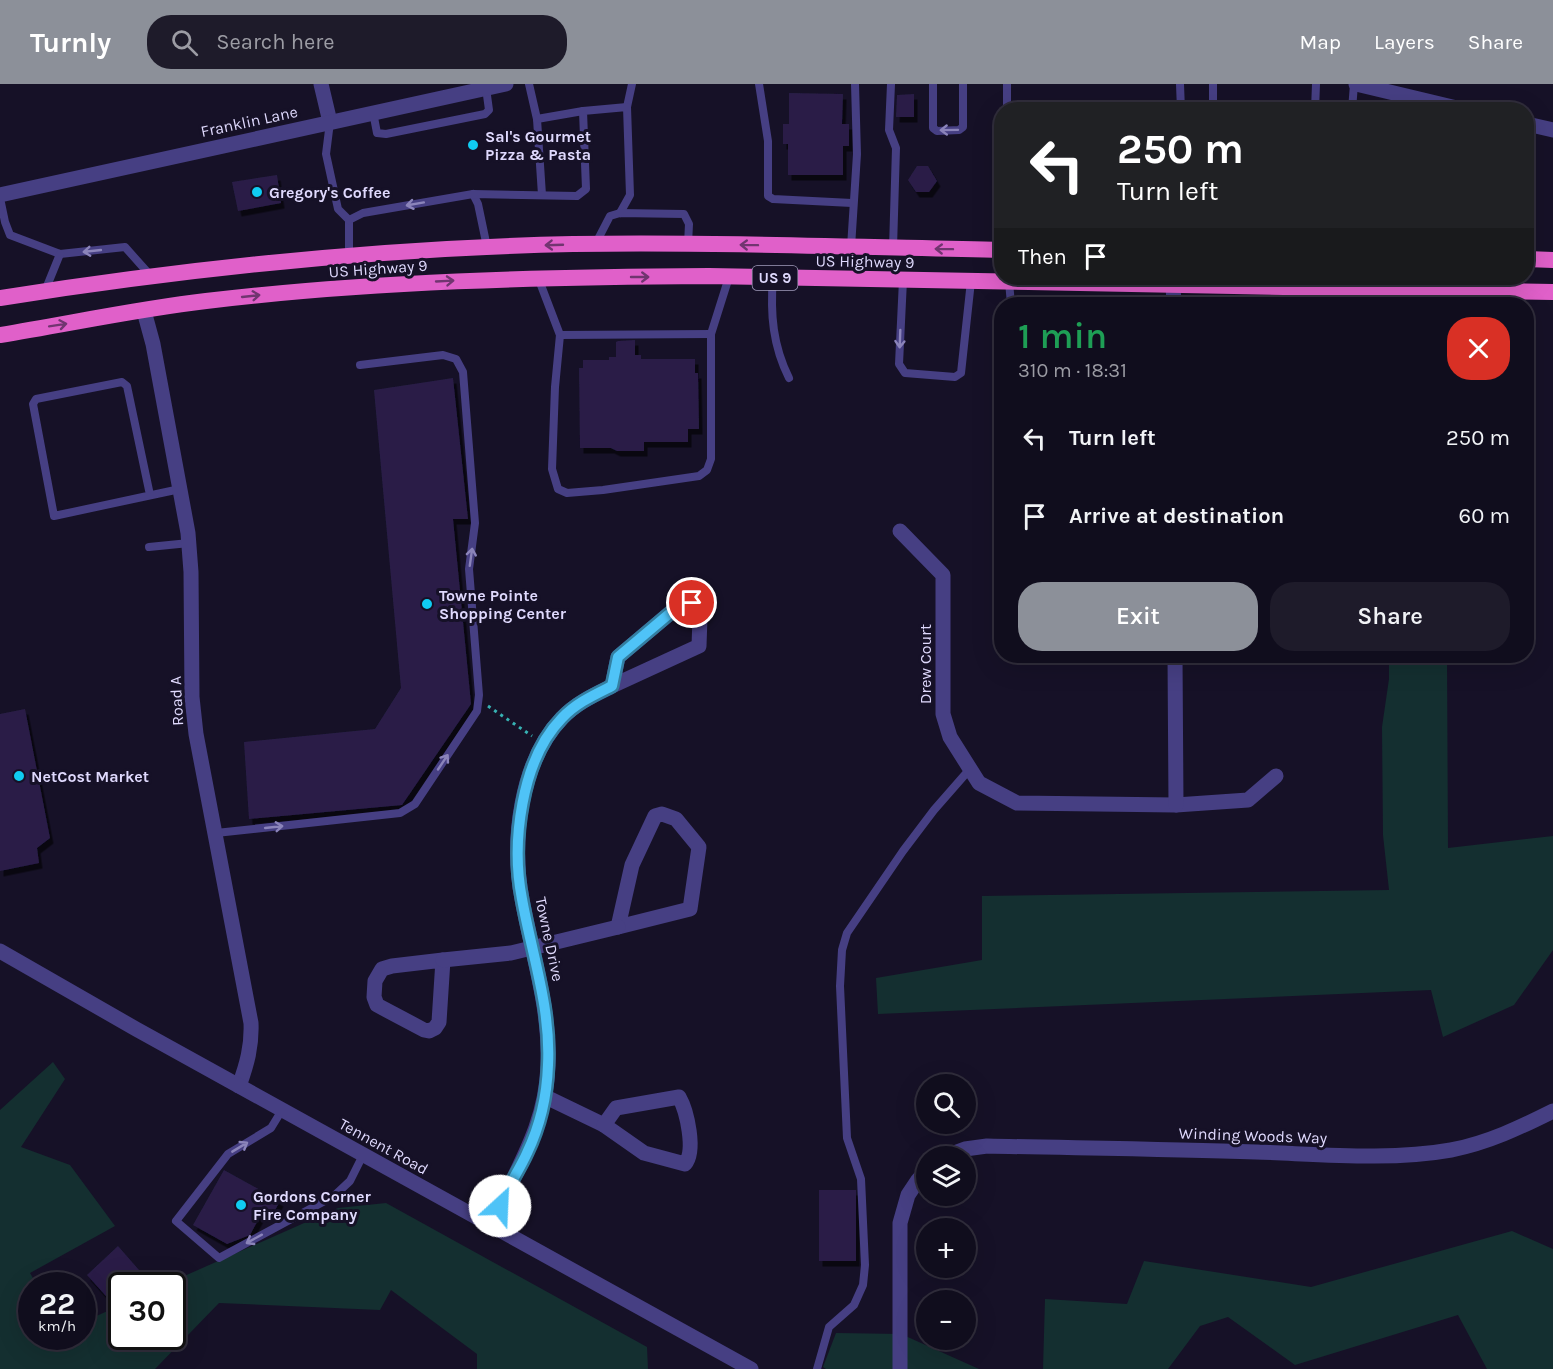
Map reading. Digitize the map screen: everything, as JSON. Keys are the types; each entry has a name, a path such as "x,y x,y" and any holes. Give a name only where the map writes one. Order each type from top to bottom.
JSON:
{"highway":[{"name":"US Highway 9","path":"0,298 150,275 349,255 487,247 688,244 994,250"},
{"path":"1534,260 1553,260"},
{"name":"US Highway 9","path":"0,335 203,302 447,281 729,277 994,282"},
{"name":"US Highway 9","path":"1173,285 1553,292"}],"street":[{"path":"321,84 330,122"},
{"name":"Franklin Lane","path":"0,196 506,84"},
{"path":"1355,84 1413,102"},
{"path":"1534,126 1553,130"},
{"path":"1173,285 1173,297"},
{"name":"Road A","path":"144,311 153,344 189,543 196,734 251,1023 250,1055 239,1086"},
{"name":"Drew Court","path":"900,531 943,575 943,714 950,737 979,783 1017,803 1176,805 1248,800 1276,776"},
{"name":"Towne Drive","path":"491,1226 508,1186 527,1155 546,1097 549,1034 543,991 522,897 519,841 528,784 534,763 543,743 554,727 573,708 612,686 699,646 700,617 692,603 682,603 618,657 612,686"},
{"path":"1175,663 1176,805"},
{"path":"443,960 439,1022 435,1028 429,1031 418,1028 377,1005 374,997 375,981 382,969 392,966 443,960 511,953 533,948 618,927 690,909 699,847 670,815 655,816 632,865 618,927"},
{"name":"Tennent Road","path":"0,951 282,1110 752,1369"},
{"path":"546,1097 604,1125 644,1153 685,1164 688,1160 689,1133 679,1097 616,1108 604,1125"},
{"name":"Winding Woods Way","path":"976,1148 1414,1155 1451,1150 1482,1142 1518,1129 1553,1111"},
{"path":"900,1369 900,1223 908,1195 916,1182"}],"lane":[{"path":"529,84 537,119 542,195"},
{"path":"620,213 630,195 627,107 632,84"},
{"path":"759,84 768,141 768,196 773,199 852,203"},
{"path":"851,247 856,154 855,84"},
{"path":"891,84 889,130 896,148 892,248"},
{"path":"933,84 933,128 959,130 963,127 963,84"},
{"path":"1007,84 1007,102"},
{"path":"1180,84 1181,102"},
{"path":"1213,102 1214,84"},
{"path":"1315,102 1316,84"},
{"path":"1353,102 1355,84"},
{"path":"373,112 377,133 386,134 485,114 489,110 486,88"},
{"path":"537,119 583,111 627,107"},
{"path":"349,220 363,213 473,194 577,196 586,189 583,111"},
{"path":"330,122 326,154 338,209 349,220 349,255"},
{"path":"473,194 478,204 487,247"},
{"path":"0,196 10,235 60,254 125,247 150,275"},
{"path":"596,244 610,216 620,213 684,214 689,224 688,244"},
{"path":"45,291 60,254"},
{"path":"538,278 560,335 555,387 552,469 558,489 567,493 699,476 707,470 711,459 711,334 729,277"},
{"path":"773,278 772,320 781,362 789,378"},
{"path":"903,280 899,364 905,373 955,377 961,373 971,281"},
{"path":"1289,288 1301,297"},
{"path":"1353,297 1362,289"},
{"path":"560,335 711,334"},
{"path":"216,833 400,813 415,804 477,711 469,569 475,523 463,372 456,359 443,355 360,365"},
{"path":"150,495 127,386 122,382 36,399 33,404 54,516 180,489"},
{"path":"149,547 189,543"},
{"path":"817,1369 830,1327 854,1305 863,1285 865,1265 861,1179 847,1138 840,986 842,950 847,933 903,851 934,810 969,770"},
{"path":"282,1110 271,1128 228,1154 176,1221 219,1258 333,1196 350,1181 363,1155"}],"path":[{"path":"478,700 543,743"}],"green space":[{"path":"1389,663 1447,663 1448,848 1553,836 1553,950 1514,1005 1443,1037 1431,990 878,1014 876,978 982,960 982,896 1389,890 1383,835 1382,727"},
{"path":"53,1062 65,1079 21,1147 70,1165 115,1226 32,1272 18,1272 18,1350 96,1350 96,1316 108,1311 108,1350 173,1350 155,1369 0,1369 0,1110"},
{"path":"386,1203 647,1347 648,1369 477,1369 477,1354 391,1290 380,1310 219,1303 186,1337 186,1275 338,1208"},
{"path":"1512,1231 1553,1249 1553,1369 1487,1369 1458,1315 1295,1365 1228,1317 1200,1326 1168,1369 1043,1369 1045,1299 1127,1304 1144,1261 1311,1287"},
{"path":"836,1333 901,1334 916,1341 916,1350 937,1350 979,1369 826,1369 823,1367"}],"building":[{"path":"789,93 843,94 842,124 849,124 849,146 843,146 843,175 788,175 788,144 783,144 783,124 789,124"},
{"path":"914,94 914,117 896,117 897,95"},
{"path":"917,166 928,166 937,181 929,192 916,192 908,180"},
{"name":"Gregory's Coffee","path":"277,175 281,203 238,211 232,182"},
{"path":"635,340 635,355 641,355 641,359 695,359 695,373 698,373 699,429 688,429 688,442 644,442 644,451 580,448 579,368 583,368 583,360 609,360 609,357 616,357 616,342"},
{"name":"Towne Pointe Shopping Center","path":"453,378 468,519 453,519 471,704 402,805 249,819 244,742 375,729 401,688 374,390"},
{"name":"NetCost Market","path":"25,709 50,838 37,848 39,863 0,871 0,714"},
{"name":"Gordons Corner Fire Company","path":"224,1170 280,1201 273,1214 264,1209 250,1235 227,1244 193,1225"},
{"path":"819,1190 856,1190 856,1261 819,1261"},
{"path":"118,1246 141,1272 108,1272 108,1298 96,1285 96,1272 90,1272"}],"place":[{"name":"Sal's Gourmet Pizza & Pasta","path":"473,145"},
{"name":"Gregory's Coffee","path":"257,192"},
{"name":"Towne Pointe Shopping Center","path":"427,604"},
{"name":"NetCost Market","path":"19,776"},
{"name":"Gordons Corner Fire Company","path":"241,1205"}],"route":[{"path":"500,1206 508,1186 527,1155 546,1097 549,1034 543,991 522,897 518,853 523,805 534,763 546,738 563,717 582,702 612,686 618,657 682,603 692,603"}]}
